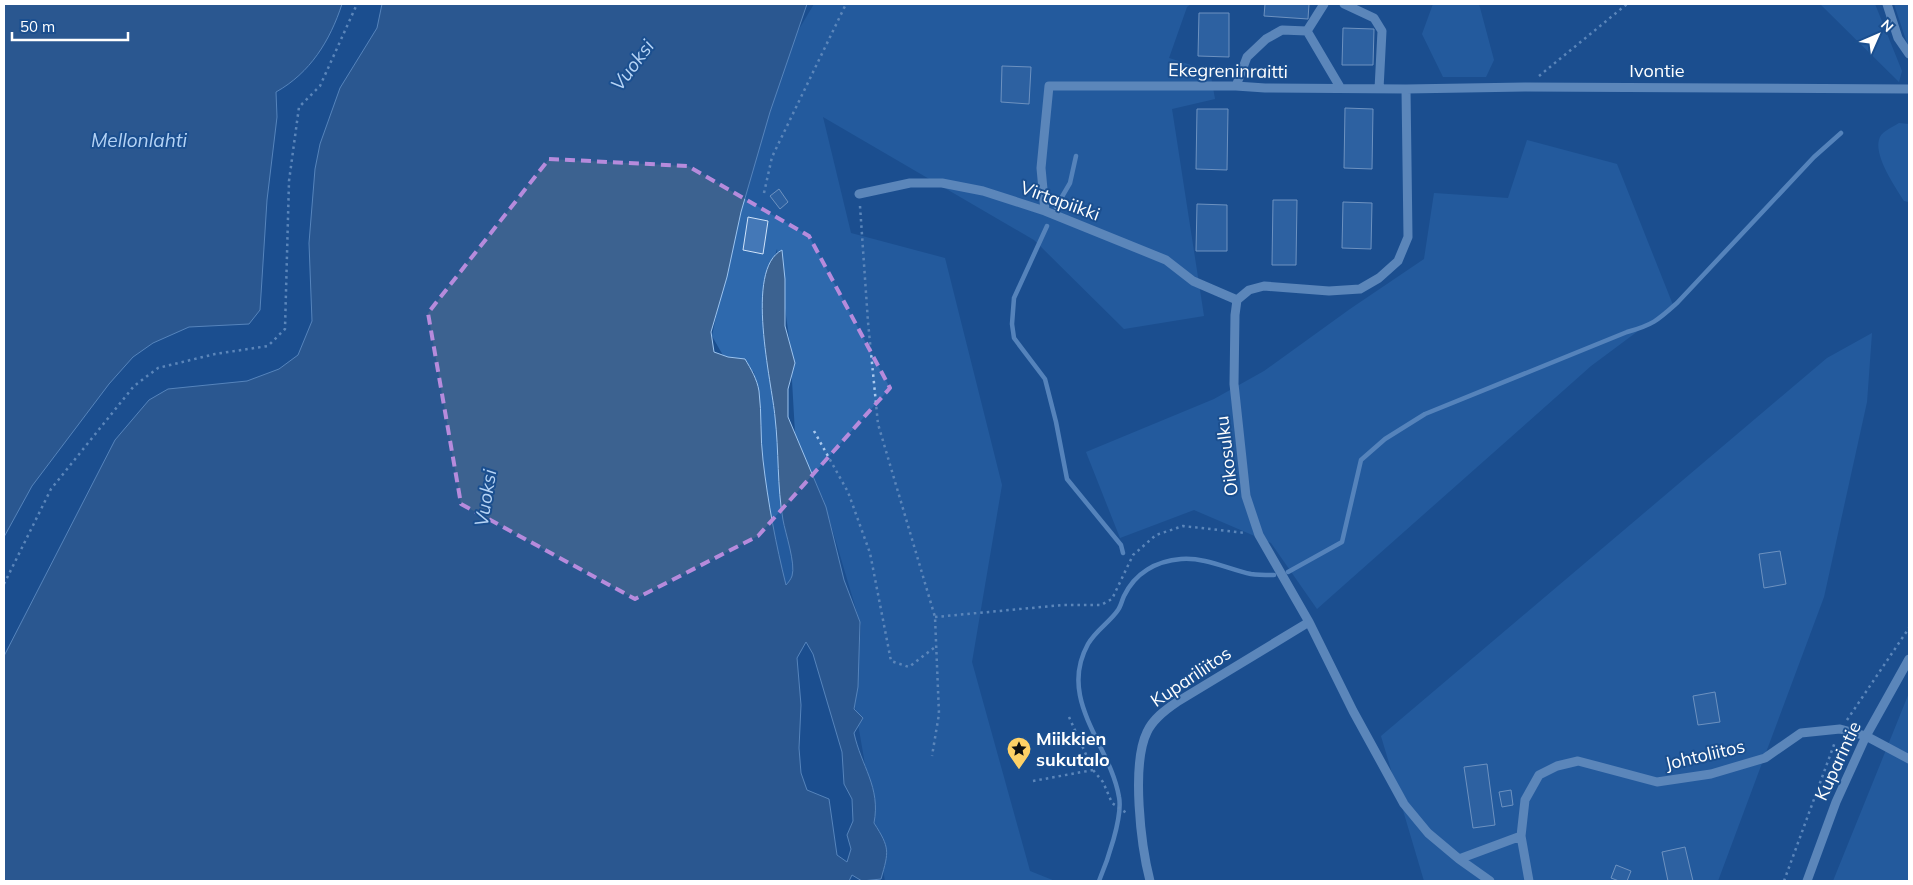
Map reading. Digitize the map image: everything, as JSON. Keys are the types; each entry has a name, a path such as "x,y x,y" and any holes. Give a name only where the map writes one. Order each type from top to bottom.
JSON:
{"street":[{"path":"1307,31 1324,4"},
{"path":"1344,4 1374,18 1382,31 1379,88"},
{"path":"1887,4 1898,38 1909,54"},
{"path":"1236,86 1247,56 1266,39 1282,30 1307,31"},
{"path":"1307,31 1340,87"},
{"name":"Ekegreninraitti","path":"1044,211 1041,168 1049,86 1236,86 1406,89"},
{"name":"Ivontie","path":"1406,89 1525,87 1909,89"},
{"path":"1237,300 1249,290 1264,286 1329,291 1360,289 1379,278 1398,261 1408,237 1406,89"},
{"name":"Virtapiikki","path":"859,194 910,183 942,182 983,192 1044,211 1166,260 1193,281 1237,300"},
{"name":"Oikosulku","path":"1237,300 1234,384 1246,496 1259,535 1309,622 1353,711 1404,804 1428,833 1459,859 1490,881"},
{"name":"Kupariliitos","path":"1150,881 1143,836 1139,787 1142,746 1147,732 1159,716 1177,702 1309,622"},
{"name":"Kuparintie","path":"1807,881 1836,802 1866,736 1909,659"},
{"name":"Johtoliitos","path":"1529,881 1521,836 1525,800 1539,775 1557,766 1578,761 1657,782 1711,774 1765,758 1801,733 1840,729 1866,736 1909,759"},
{"path":"1459,859 1521,836"}],"path":[{"path":"4,584 51,490 134,386 158,368 215,354 268,346 285,329 289,181 299,107 320,86 357,4"},
{"path":"764,194 772,156 846,4"},
{"path":"1525,87 1627,4"},
{"path":"859,194 868,322 878,424 935,617 939,714 932,756"},
{"path":"814,431 848,492 870,553 891,661 909,667 935,647"},
{"path":"935,617 1063,605 1101,605 1112,599 1133,555 1156,535 1183,526 1259,535"},
{"path":"1784,881 1840,729 1909,628"},
{"path":"1069,717 1093,770 1103,782 1112,803 1123,810"},
{"path":"1033,781 1093,770"}],"highlighted area":[{"path":"549,159 688,166 809,236 890,388 758,536 635,599 461,504 428,313"}],"shaded area":[{"path":"814,4 1191,4 1187,7 1169,58 1210,71 1215,99 1172,109 1204,316 1124,329 1034,240 823,117 851,233 945,258 1002,485 972,662 1030,871 1055,881 885,881 855,706 861,626 823,498 810,481 796,451 790,345 777,249 770,273 800,595 790,602 772,545 754,372 725,359 712,336 734,228 766,113 792,41"},
{"path":"1433,4 1479,4 1494,60 1486,77 1443,77 1422,34"},
{"path":"1820,4 1875,4 1902,71 1899,82"},
{"path":"1894,4 1909,4 1909,47 1908,46"},
{"path":"1899,123 1909,124 1909,202 1904,201 1895,187 1879,152 1878,144 1881,135"},
{"path":"1527,140 1617,164 1673,305 1591,366 1317,609 1271,543 1194,510 1120,538 1086,452 1214,399 1264,371 1424,259 1434,193 1508,198"},
{"path":"1872,333 1867,402 1824,597 1718,881 1424,881 1381,736 1827,358"},
{"path":"1909,693 1909,881 1833,881"}],"water":[{"name":"Mellonlahti","path":"4,4 342,4 325,43 309,66 276,92 277,117 267,200 260,310 249,324 189,327 153,343 133,357 109,384 32,486 4,537"},
{"name":"Vuoksi","path":"382,4 807,4 770,112 741,212 727,277 711,332 714,352 728,357 745,359 757,382 767,492 786,585 792,576 793,564 781,507 776,430 763,328 762,302 764,279 771,261 782,250 785,279 785,326 795,363 788,389 788,417 826,507 844,580 860,622 858,687 854,709 863,718 854,733 873,787 875,798 874,823 885,844 887,856 881,879 862,881 852,875 849,881 4,881 4,656 115,440 149,400 168,389 247,381 279,369 298,355 312,321 309,243 315,169 320,144 340,88 377,28","holes":["806,642 813,654 842,752 844,784 852,799 853,821 847,835 851,849 847,862 837,855 829,799 807,790 801,773 799,748 801,705 797,658"]}],"building":[{"path":"1265,4 1309,4 1308,19 1264,16"},
{"path":"1199,13 1229,13 1229,57 1198,56"},
{"path":"1343,28 1374,29 1373,65 1342,65"},
{"path":"1002,66 1031,67 1029,104 1001,102"},
{"path":"1345,108 1373,109 1372,169 1344,168"},
{"path":"1197,109 1228,109 1227,170 1196,169"},
{"path":"779,189 788,202 780,209 770,196"},
{"path":"1273,200 1297,200 1296,265 1272,265"},
{"path":"1343,202 1372,203 1371,249 1342,248"},
{"path":"1197,204 1227,205 1227,251 1196,251"},
{"path":"748,217 768,221 763,254 743,250"},
{"path":"1780,551 1786,584 1764,588 1759,554"},
{"path":"1715,692 1720,722 1698,725 1693,696"},
{"path":"1487,764 1495,825 1473,828 1464,767"},
{"path":"1511,790 1513,805 1502,807 1499,792"},
{"path":"1685,847 1693,881 1668,881 1662,852"},
{"path":"1616,865 1631,871 1627,881 1611,878"}],"waterway":[{"path":"1288,572 1342,542 1361,460 1385,439 1425,414 1655,321 1677,303 1814,157 1841,133"},
{"path":"1056,207 1070,183 1076,156"},
{"path":"1047,226 1014,298 1012,324 1014,338 1045,379 1056,422 1067,479 1121,545 1123,553"},
{"path":"1099,881 1114,839 1120,806 1114,778 1088,722 1078,684 1080,664 1088,644 1118,610 1124,596 1134,581 1147,570 1163,562 1181,559 1199,560 1251,574 1274,575"}],"place":[{"name":"Miikkien sukutalo","path":"1019,770"}]}
